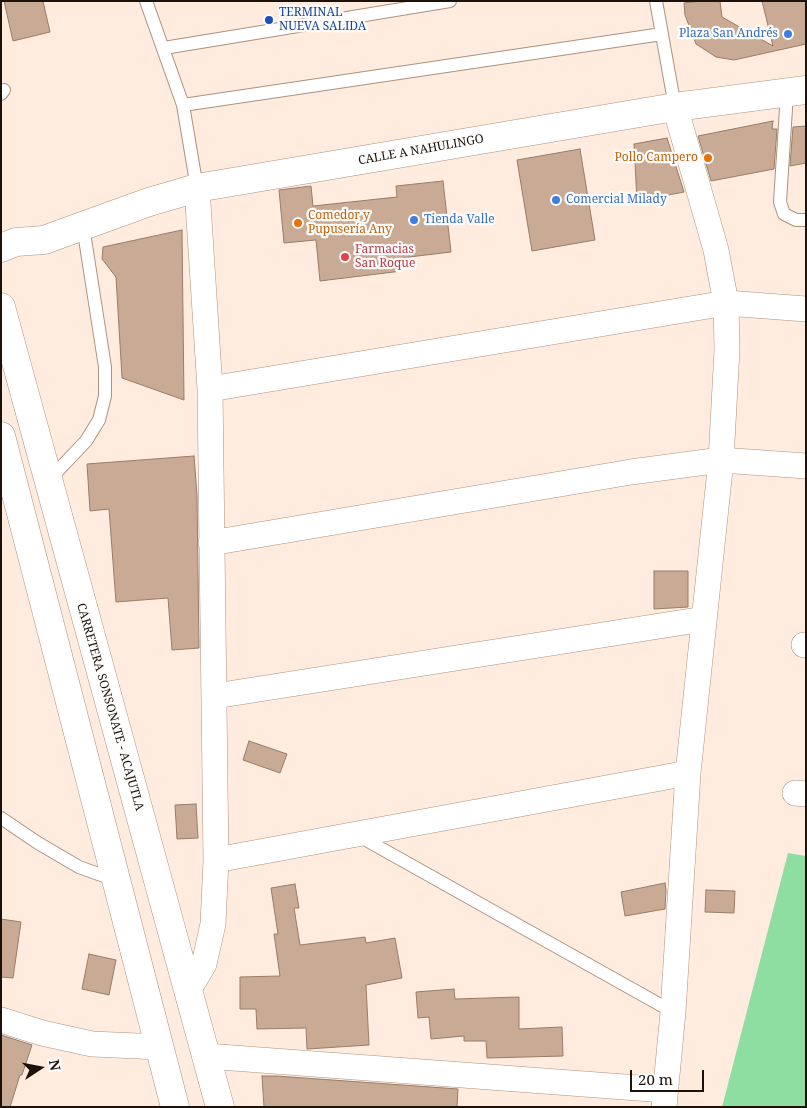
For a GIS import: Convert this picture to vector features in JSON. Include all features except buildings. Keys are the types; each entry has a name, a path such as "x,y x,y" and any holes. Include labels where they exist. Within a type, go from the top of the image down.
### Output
{"main road":[{"name":"CALLE A NAHULINGO","path":"1,248 16,242 44,240 149,202 197,188 675,108 797,91"},
{"name":"CALLE A NAHULINGO","path":"1,267 23,259 44,240"},
{"name":"CARRETERA SONSONATE - ACAJUTLA","path":"1,307 220,1107"},
{"path":"1,436 176,1107"}],"street":[{"path":"206,1056 665,1098 673,1012 688,773 721,460 727,350 726,303 716,250 675,108"},
{"path":"189,989 204,964 213,924 216,860 210,389 197,188"},
{"path":"210,389 726,303 806,309"},
{"path":"211,543 632,472 721,460 806,466"},
{"path":"215,696 704,619"},
{"path":"216,860 688,773"},
{"path":"1,1020 42,1034 92,1044 160,1047"}],"lane":[{"path":"146,1 183,105 197,188"},
{"path":"164,48 450,1"},
{"path":"656,1 675,108"},
{"path":"183,105 662,34"},
{"path":"797,91 780,202 784,214 796,220 806,220"},
{"path":"48,481 86,441 99,420 105,396 105,367 83,226"},
{"path":"1,818 38,843 80,866 117,881"},
{"path":"355,834 673,1012"}],"green space":[{"path":"788,853 806,856 806,1107 722,1107"}],"place":[{"name":"TERMINAL NUEVA SALIDA","path":"269,20"},
{"name":"Plaza San Andrés","path":"788,34"},
{"name":"Pollo Campero","path":"708,158"},
{"name":"Comercial Milady","path":"556,200"},
{"name":"Tienda Valle","path":"414,220"},
{"name":"Comedor y Pupusería Any","path":"298,223"},
{"name":"Farmacias San Roque","path":"345,257"}]}
